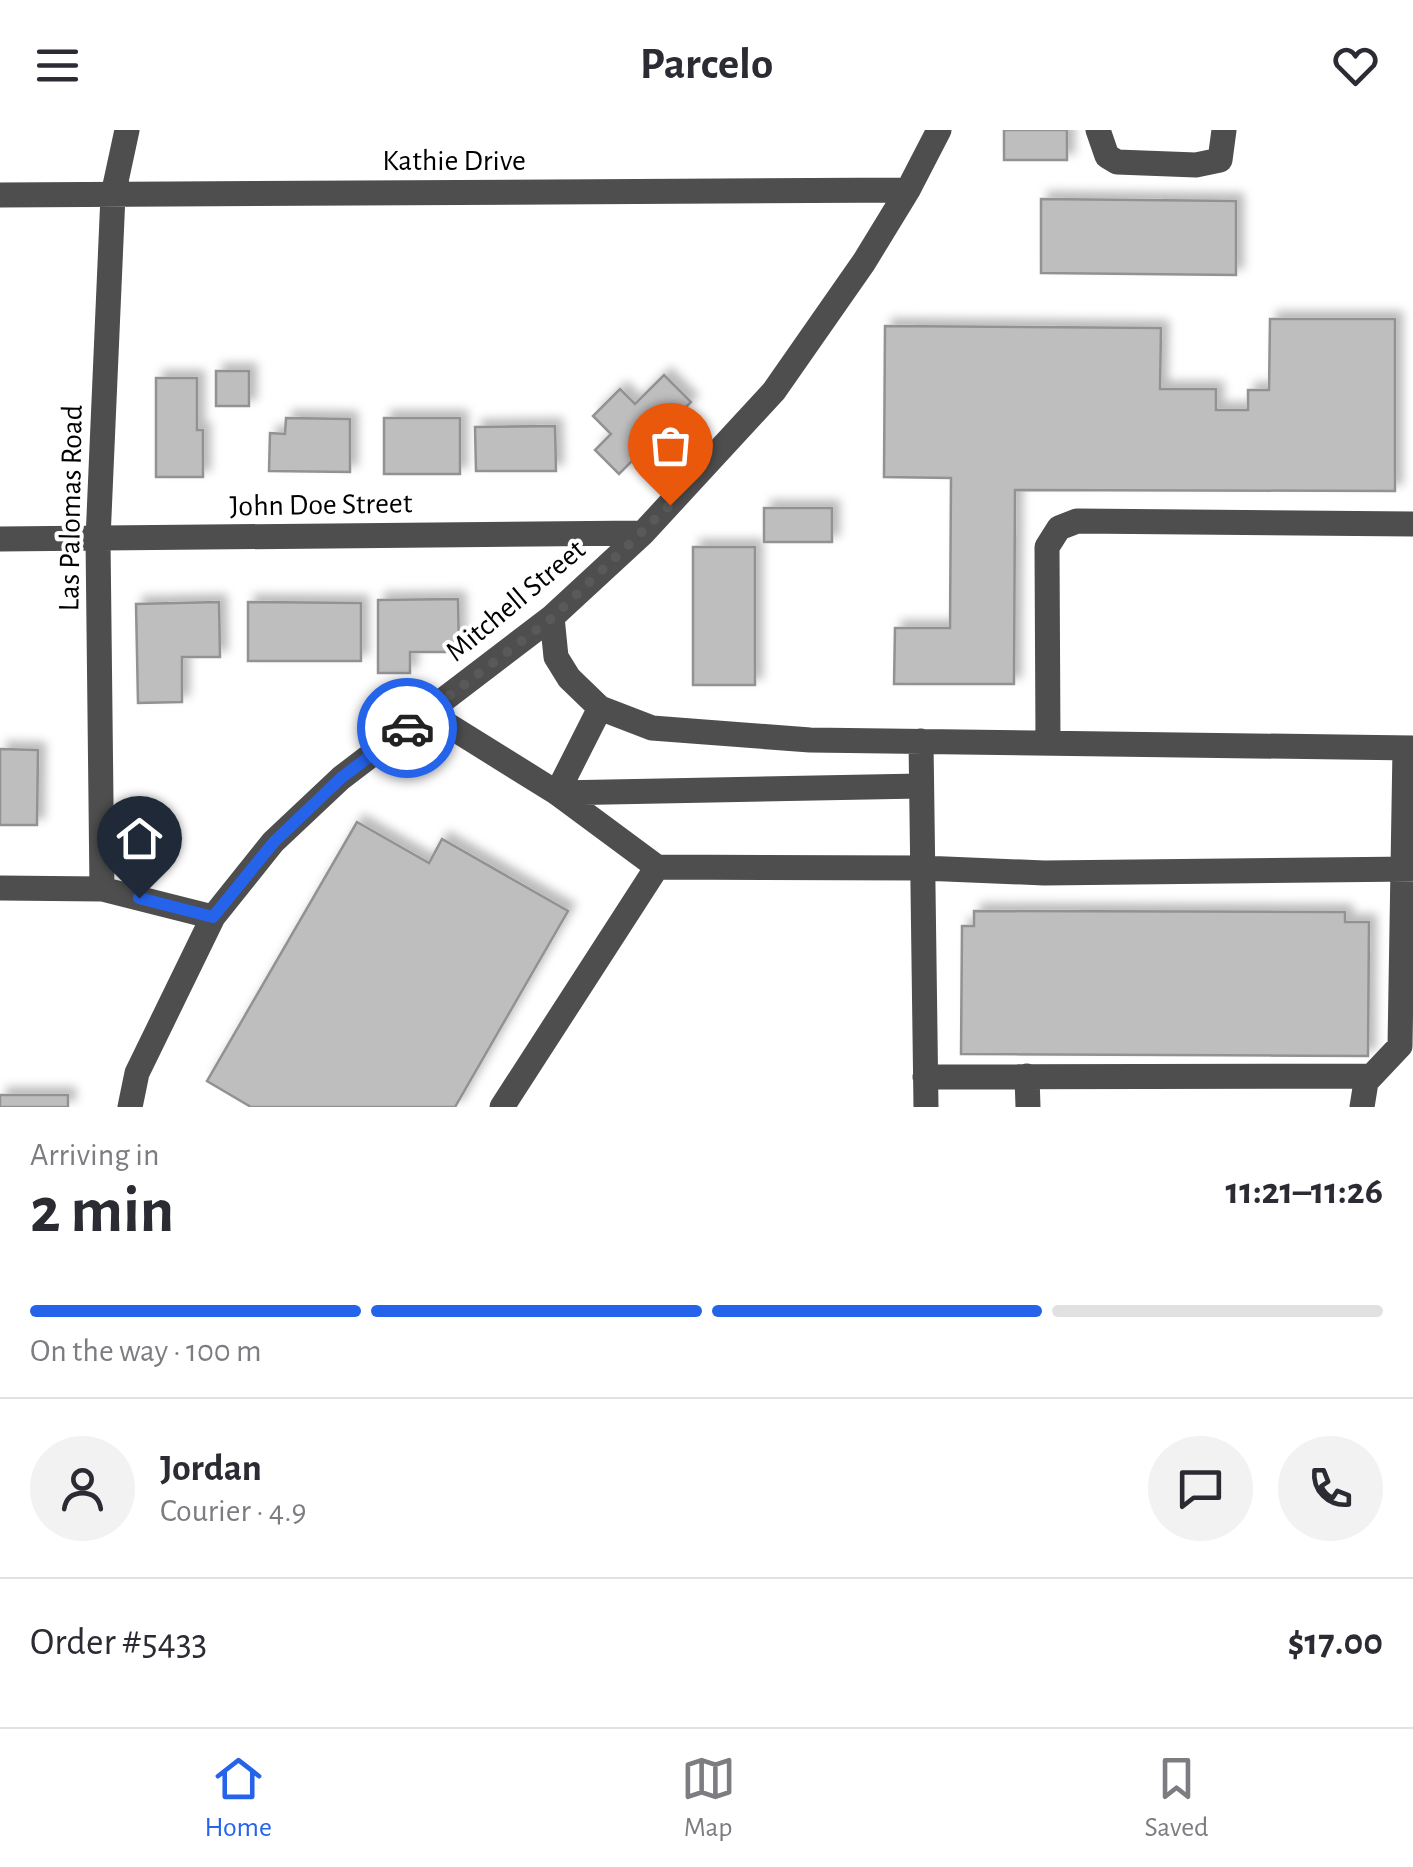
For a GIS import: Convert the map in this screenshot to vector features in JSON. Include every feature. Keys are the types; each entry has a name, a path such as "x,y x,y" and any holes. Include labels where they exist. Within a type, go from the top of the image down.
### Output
{"street":[{"name":"Las Palomas Road","path":"102,889 98,539 114,195 128,130"},
{"name":"Mitchell Street","path":"130,1107 138,1072 213,917 274,842 341,778 552,618 643,533 774,391 864,262 940,130"},
{"path":"1098,130 1107,156 1117,162 1196,165 1220,160 1224,130"},
{"name":"Kathie Drive","path":"0,195 908,190"},
{"path":"1048,743 1047,547 1059,528 1077,521 1413,524"},
{"name":"John Doe Street","path":"0,539 643,533"},
{"path":"552,618 556,658 569,678 600,708 652,728 810,740 1409,748 1406,1036 1396,1054 1366,1082 1362,1107"},
{"path":"557,793 600,708"},
{"path":"428,712 557,793 657,867 1044,872 1408,869"},
{"path":"921,741 926,1107"},
{"path":"557,793 921,786"},
{"path":"502,1107 657,867"},
{"path":"0,888 102,889 213,917"},
{"path":"925,1076 1371,1076"},
{"path":"1027,1076 1028,1107"}],"building":[{"path":"1004,130 1067,130 1067,160 1004,160"},
{"path":"1041,199 1236,201 1236,275 1041,273"},
{"path":"1270,319 1395,319 1395,491 1015,490 1014,684 894,684 895,628 950,628 951,478 884,477 885,326 1161,328 1160,389 1216,389 1216,410 1248,410 1248,390 1269,390"},
{"path":"216,371 249,371 249,406 216,406"},
{"path":"664,375 691,402 619,474 595,450 611,434 593,416 620,389 635,404"},
{"path":"156,378 197,378 197,430 203,430 203,477 156,477"},
{"path":"286,418 350,419 350,472 269,471 270,433 285,434"},
{"path":"384,418 460,418 460,474 384,474"},
{"path":"555,426 556,471 476,471 475,427"},
{"path":"764,508 832,508 832,542 764,542"},
{"path":"693,547 755,547 755,685 693,685"},
{"path":"458,599 459,652 410,652 410,673 378,673 378,600"},
{"path":"219,602 220,657 182,657 182,702 138,703 136,604"},
{"path":"248,602 361,603 361,661 248,661"},
{"path":"0,749 38,750 37,825 0,825"},
{"path":"357,822 429,863 442,839 568,911 455,1107 251,1107 207,1081"},
{"path":"974,911 1345,912 1345,922 1369,922 1368,1056 961,1054 962,926 974,926"},
{"path":"0,1095 68,1095 68,1107 0,1107"}],"way so far":[{"path":"407,728 552,618 670,505"}],"route":[{"path":"139,898 213,917 274,842 341,778 407,728"}]}
